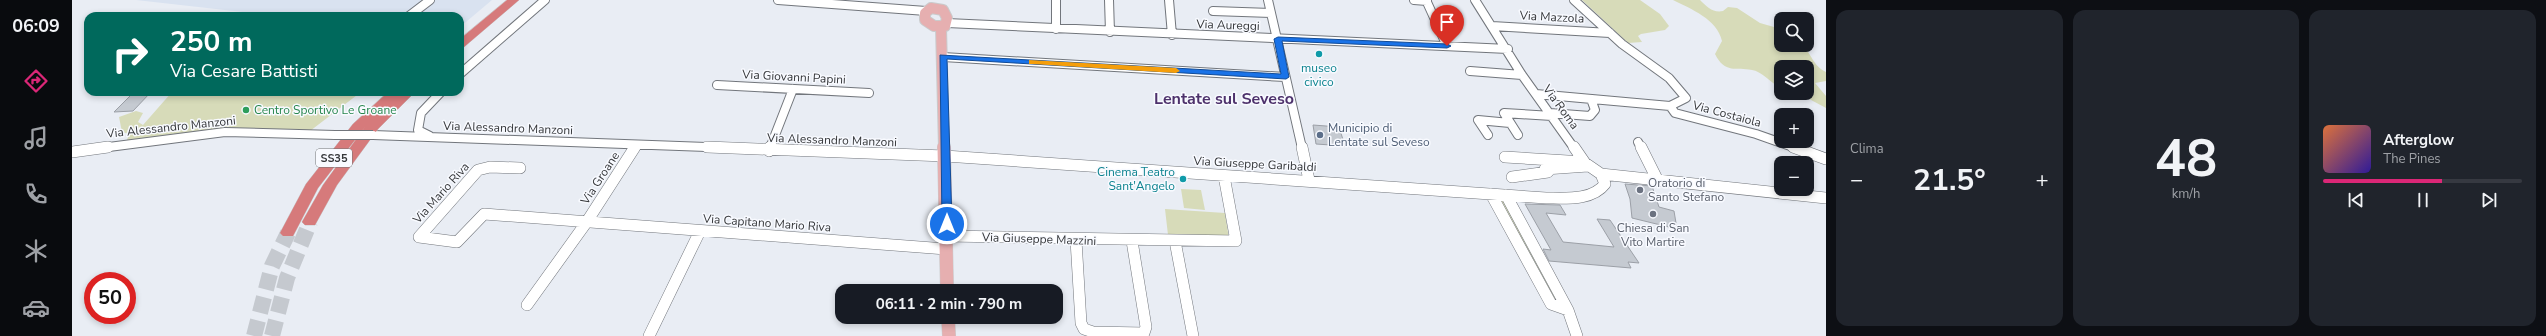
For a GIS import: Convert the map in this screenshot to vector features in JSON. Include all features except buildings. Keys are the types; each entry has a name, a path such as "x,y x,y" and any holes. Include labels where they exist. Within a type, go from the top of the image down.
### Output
{"highway":[{"path":"464,31 503,0"},
{"path":"464,42 514,0"},
{"name":"SS35","path":"288,233 311,187 358,127 391,96"},
{"name":"SS35","path":"310,222 330,185 373,126 405,96"}],"main road":[{"path":"944,25 934,26 925,20 926,11 940,4 945,13 943,57 947,284"},
{"path":"948,324 949,336"}],"street":[{"path":"414,12 430,0"},
{"path":"464,71 545,0"},
{"path":"778,0 926,11"},
{"path":"1056,0 1056,30"},
{"path":"1109,0 1110,32"},
{"path":"1170,0 1172,35"},
{"path":"1268,0 1309,180"},
{"path":"1414,0 1426,1 1447,46"},
{"name":"Via Roma","path":"1475,0 1508,48 1522,75 1549,113 1586,164 1601,174"},
{"path":"1536,94 1670,106 1686,98 1684,93 1610,33 1574,0"},
{"path":"1213,11 1271,13"},
{"name":"Via Aureggi","path":"944,25 1508,48"},
{"name":"Via Mazzola","path":"1492,26 1610,33"},
{"path":"943,57 1286,77"},
{"path":"1470,71 1522,75"},
{"name":"Via Giovanni Papini","path":"717,85 869,93"},
{"path":"769,151 793,89"},
{"path":"437,96 421,113 418,130 426,136 438,138"},
{"path":"1518,135 1504,113 1549,113 1590,116 1595,110 1591,99"},
{"name":"Via Costaiola","path":"1670,106 1675,113 1756,134 1826,159"},
{"path":"1488,135 1478,120 1510,123"},
{"name":"Via Alessandro Manzoni","path":"72,152 225,132 372,135 769,151 945,156"},
{"path":"1638,142 1658,181"},
{"name":"Via Groane","path":"528,305 586,223 636,146"},
{"name":"Via Giuseppe Garibaldi","path":"945,156 1224,176 1309,180 1506,195 1563,197 1597,192 1605,184 1601,174"},
{"path":"1505,158 1586,164"},
{"path":"1512,177 1548,172 1545,169 1586,164"},
{"name":"Via Mario Riva","path":"520,168 478,170 419,237 457,242 484,214 586,223"},
{"path":"1601,174 1826,198"},
{"name":"Via Giuseppe Mazzini","path":"946,243 1076,240 1236,241 1224,176"},
{"path":"1491,194 1551,304 1568,310"},
{"path":"1506,195 1568,310 1577,336"},
{"name":"Via Capitano Mario Riva","path":"586,223 700,231 946,243"},
{"path":"649,336 700,231"},
{"path":"1076,240 1081,323 1084,329 1092,332 1146,335 1132,241"},
{"path":"1175,241 1193,336"}],"shaded area":[{"path":"136,0 492,0 464,24 464,12 242,12"}],"green space":[{"path":"1582,0 1640,0 1660,14 1669,26 1665,30 1641,34 1638,36 1642,42 1628,43"},
{"path":"1673,0 1700,0 1708,7 1716,11 1723,11 1728,7 1737,8 1760,23 1774,27 1774,52 1808,52 1813,60 1774,60 1774,84 1756,71 1727,67 1723,65 1715,54 1722,41 1719,33 1709,21 1688,7"},
{"path":"1814,61 1818,67 1826,72 1826,81 1815,83 1826,96 1826,108 1811,100 1814,100"},
{"name":"Centro Sportivo Le Groane","path":"168,96 356,96 310,131 127,140 129,134 122,132 119,117 136,111 143,113 138,122 143,125"},
{"path":"1181,189 1201,190 1205,210 1184,208"},
{"path":"1497,196 1502,197 1560,304 1555,304"},
{"path":"1165,209 1225,213 1229,239 1168,235"}],"tunnel":[{"path":"272,336 287,278 310,222"},
{"path":"254,336 272,266 288,233"}],"slow traffic":[{"path":"1032,62 1176,71"}],"place":[{"name":"museo civico","path":"1319,54"},
{"name":"Centro Sportivo Le Groane","path":"246,110"},
{"name":"Municipio di Lentate sul Seveso","path":"1320,135"},
{"name":"Cinema Teatro Sant'Angelo","path":"1183,179"},
{"name":"Oratorio di Santo Stefano","path":"1640,190"},
{"name":"Chiesa di San Vito Martire","path":"1653,214"}],"district":[{"name":"Lentate sul Seveso","path":"1224,99"}],"route":[{"path":"947,224 943,57 1286,77 1278,39 1447,46"}]}
